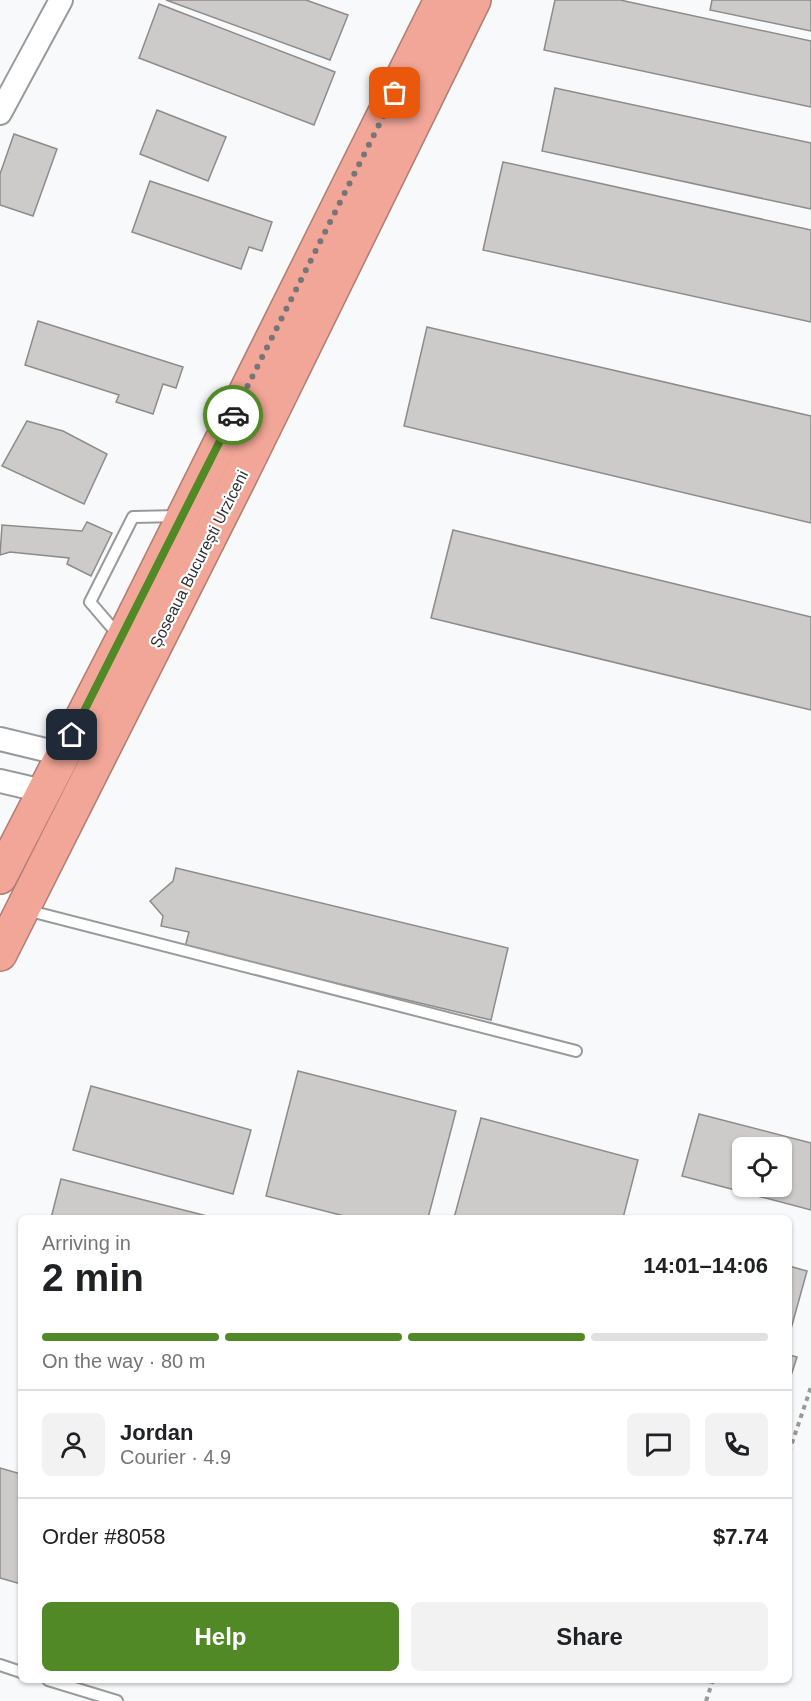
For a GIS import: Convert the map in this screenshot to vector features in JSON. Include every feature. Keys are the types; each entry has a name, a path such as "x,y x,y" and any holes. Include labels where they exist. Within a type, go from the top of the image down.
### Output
{"highway":[{"name":"Șoseaua București Urziceni","path":"0,877 122,640 441,0"},
{"name":"Șoseaua București Urziceni","path":"0,954 240,477 474,0"}],"street":[{"path":"0,113 61,0"},
{"path":"0,739 62,754"},
{"path":"0,781 43,791"}],"lane":[{"path":"122,640 90,602 133,517 183,516"},
{"path":"23,909 576,1051"},
{"path":"0,1665 18,1671"},
{"path":"58,1683 117,1701"}],"path":[{"path":"792,1443 811,1387"},
{"path":"706,1701 712,1683"}],"building":[{"path":"166,0 306,0 348,15 330,60"},
{"path":"555,0 620,0 811,41 811,107 544,50"},
{"path":"712,0 811,0 811,31 710,10"},
{"path":"159,4 335,72 314,125 139,58"},
{"path":"555,88 811,143 811,209 542,151"},
{"path":"157,110 226,137 208,181 140,154"},
{"path":"14,134 57,149 33,216 0,205 0,174"},
{"path":"503,162 811,230 811,322 483,250"},
{"path":"150,181 272,222 262,251 249,247 241,269 132,232"},
{"path":"38,321 183,367 176,388 163,384 153,414 116,402 119,395 25,365"},
{"path":"427,327 811,416 811,523 404,426"},
{"path":"27,421 63,431 107,454 84,504 2,466"},
{"path":"87,522 112,533 91,576 67,564 69,558 10,552 0,555 2,525 82,531"},
{"path":"453,530 811,617 811,710 431,618"},
{"path":"176,868 508,948 491,1020 185,947 189,932 161,926 163,916 150,901 173,881"},
{"path":"298,1071 456,1111 429,1215 340,1215 266,1196"},
{"path":"91,1086 251,1130 233,1194 73,1150"},
{"path":"699,1114 788,1137 732,1137 732,1189 682,1176"},
{"path":"481,1118 638,1160 624,1215 455,1215"},
{"path":"792,1138 811,1143 811,1210 762,1197 792,1197"},
{"path":"61,1179 203,1215 52,1215"},
{"path":"792,1267 807,1271 792,1325"},
{"path":"792,1356 797,1357 792,1373"},
{"path":"0,1468 18,1473 18,1583 0,1578"}],"way so far":[{"path":"233,415 395,93"}],"route":[{"path":"72,735 122,640 233,415"}]}
